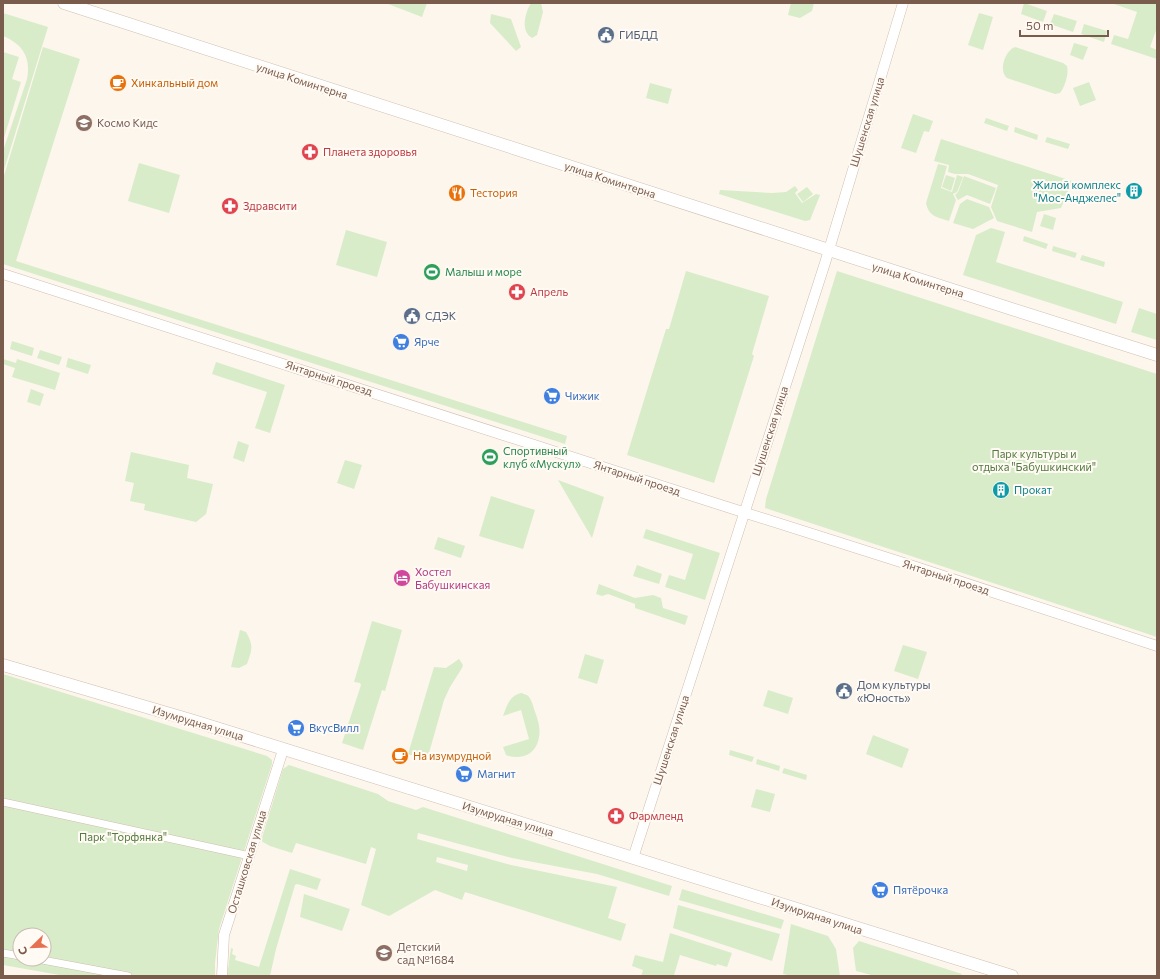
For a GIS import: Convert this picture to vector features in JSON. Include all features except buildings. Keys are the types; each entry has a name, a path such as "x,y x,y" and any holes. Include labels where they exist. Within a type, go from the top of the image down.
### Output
{"street":[{"name":"улица Коминтерна","path":"64,3 828,251 1157,355"},
{"name":"Шушенская улица","path":"633,858 828,251 903,3"},
{"name":"Янтарный проезд","path":"3,274 907,564 1157,646"},
{"name":"Изумрудная улица","path":"3,665 194,721 1012,976"},
{"name":"Осташковская улица","path":"222,976 224,935 284,750"},
{"path":"3,802 250,856"},
{"path":"52,962 128,976"}],"green space":[{"path":"388,3 427,3 422,17"},
{"path":"531,3 541,3 543,12 537,35 532,38 528,35 525,26 527,12"},
{"path":"791,3 814,3 812,11 800,18 788,15"},
{"path":"1024,3 1047,11 1043,22 1021,14"},
{"path":"1111,3 1157,3 1157,28 1150,47 1157,50 1157,59 1111,44 1114,35 1128,39 1137,12"},
{"path":"3,13 48,27 3,173 3,151 27,79 28,65 24,53 16,43 3,36"},
{"path":"979,13 993,17 983,50 968,45"},
{"path":"491,14 511,19 521,47 516,51 490,23"},
{"path":"1054,14 1077,21 1073,32 1050,24"},
{"path":"1084,24 1107,31 1104,42 1081,34"},
{"path":"1074,43 1088,47 1083,60 1070,55"},
{"path":"43,47 80,59 16,261 567,436 565,444 3,264 3,179"},
{"path":"1015,47 1063,63 1067,66 1066,80 1060,93 1055,94 1007,78 1004,75 1004,61 1008,52"},
{"path":"3,52 19,57 12,79 21,82 3,141"},
{"path":"1089,82 1096,100 1080,106 1073,88"},
{"path":"650,83 672,89 668,104 646,98"},
{"path":"913,114 933,121 929,132 924,131 916,153 901,148"},
{"path":"986,118 1009,126 1007,131 984,123"},
{"path":"1015,127 1038,135 1037,140 1014,132"},
{"path":"1047,137 1070,144 1068,149 1045,142"},
{"path":"941,139 1072,181 1061,208 1037,212 1032,232 997,221 991,207 998,185 968,174 955,174 948,172 949,165 934,161"},
{"path":"139,163 180,175 169,213 128,201"},
{"path":"938,164 947,166 941,188 952,192 957,175 963,177 957,192 953,194 956,200 949,221 931,214 926,203"},
{"path":"946,175 955,178 951,191 942,187"},
{"path":"964,176 996,188 990,204 967,195 958,200 955,195 958,192"},
{"path":"795,186 798,190 795,193 802,203 816,194 820,195 810,220 805,221 719,194 720,190 772,193 786,192"},
{"path":"807,187 813,194 803,202 797,194"},
{"path":"967,199 989,207 994,218 973,229 953,223 960,204"},
{"path":"1044,214 1056,218 1053,230 1040,226"},
{"path":"991,228 1005,232 996,262 1123,302 1116,324 963,275 976,235"},
{"path":"346,230 387,242 377,277 336,265"},
{"path":"1024,236 1048,244 1046,249 1023,241"},
{"path":"1053,246 1077,253 1075,258 1052,251"},
{"path":"1082,255 1105,262 1104,267 1080,260"},
{"path":"686,271 769,296 752,354 754,356 714,483 627,455 666,329 669,329"},
{"name":"Парк культуры и отдыха \"Бабушкинский\"","path":"837,271 1157,374 1157,637 765,508 766,499"},
{"path":"1139,308 1157,314 1157,340 1131,332"},
{"path":"12,341 34,348 32,356 10,349"},
{"path":"40,350 62,357 59,365 37,358"},
{"path":"68,358 91,365 88,374 66,367"},
{"path":"3,359 16,363 17,359 60,373 55,390 12,377 15,368 3,364"},
{"path":"216,362 285,385 270,433 255,428 267,392 212,374"},
{"path":"31,389 44,394 40,406 27,402"},
{"path":"238,441 249,445 244,462 233,458"},
{"path":"131,452 189,465 187,478 213,484 206,514 196,522 144,510 145,504 130,501 134,483 125,481"},
{"path":"345,460 362,465 354,489 337,483"},
{"path":"558,480 604,497 592,538"},
{"path":"491,496 535,510 523,549 479,536"},
{"path":"646,529 720,553 705,600 665,587 669,575 685,580 693,554 643,538"},
{"path":"438,537 465,546 461,558 434,549"},
{"path":"637,565 662,574 659,584 633,576"},
{"path":"599,584 635,598 653,595 661,598 663,608 688,616 685,625 635,608 635,604 608,594 602,596 596,594"},
{"path":"372,621 402,630 385,691 382,690 363,750 342,743 361,685 360,683 354,682"},
{"path":"240,630 246,632 249,637 251,651 247,664 239,668 231,667"},
{"path":"903,645 927,652 918,679 894,671"},
{"path":"585,654 604,660 597,684 578,678"},
{"path":"459,659 463,665 444,700 427,760 408,754 434,667 446,668"},
{"name":"Парк \"Торфянка\"","path":"3,674 267,756 272,760 219,929 215,976 65,976 14,967 52,967 52,927 12,927 12,967 3,965"},
{"path":"768,690 793,698 788,714 763,706"},
{"path":"521,693 527,695 532,702 538,723 539,737 538,743 532,752 523,756 512,757 506,755 503,747 529,739 521,710 503,716 511,699 517,694"},
{"path":"873,735 909,749 902,768 866,754"},
{"path":"730,750 754,757 752,762 729,755"},
{"path":"757,759 780,766 779,771 756,764"},
{"path":"289,765 378,794 388,801 416,810 423,807 672,886 669,896 597,874 512,858 418,833 417,839 511,865 617,887 608,918 626,924 621,941 465,892 462,900 435,890 389,916 361,905 376,849 371,847 366,864 296,843 292,853 270,846 261,841 283,769","holes":["437,857 468,865 467,871 436,862"]},
{"path":"784,768 807,775 806,780 782,773"},
{"path":"756,789 775,794 770,812 751,807"},
{"path":"290,869 321,879 317,890 297,884 295,885 276,949 270,976 227,976 231,948 233,949 232,954 236,956 235,960 259,967"},
{"path":"682,889 784,920 781,929 679,900"},
{"path":"304,894 350,909 342,931 300,917"},
{"path":"678,905 780,934 772,961 673,928"},
{"path":"791,924 828,936 836,949 840,976 792,976 783,974"},
{"path":"670,933 732,953 727,967 717,964 716,966 680,955 674,975 676,976 641,976 643,970 632,966 635,955 663,962"},
{"path":"859,941 962,974 961,976 875,976 856,971 853,948"}],"place":[{"name":"ГИБДД","path":"606,35"},
{"name":"Хинкальный дом","path":"118,83"},
{"name":"Космо Кидс","path":"84,123"},
{"name":"Планета здоровья","path":"310,152"},
{"name":"Жилой комплекс \"Мос-Анджелес\"","path":"1134,191"},
{"name":"Тестория","path":"457,193"},
{"name":"Здравсити","path":"230,206"},
{"name":"Малыш и море","path":"432,272"},
{"name":"Апрель","path":"517,292"},
{"name":"СДЭК","path":"412,316"},
{"name":"Ярче","path":"401,342"},
{"name":"Чижик","path":"552,396"},
{"name":"Спортивный клуб «Мускул»","path":"490,457"},
{"name":"Прокат","path":"1001,490"},
{"name":"Хостел Бабушкинская","path":"402,578"},
{"name":"Дом культуры «Юность»","path":"844,691"},
{"name":"ВкусВилл","path":"296,728"},
{"name":"На изумрудной","path":"400,756"},
{"name":"Магнит","path":"464,774"},
{"name":"Фармленд","path":"616,816"},
{"name":"Пятёрочка","path":"880,890"},
{"name":"Детский сад №1684","path":"384,953"}]}
